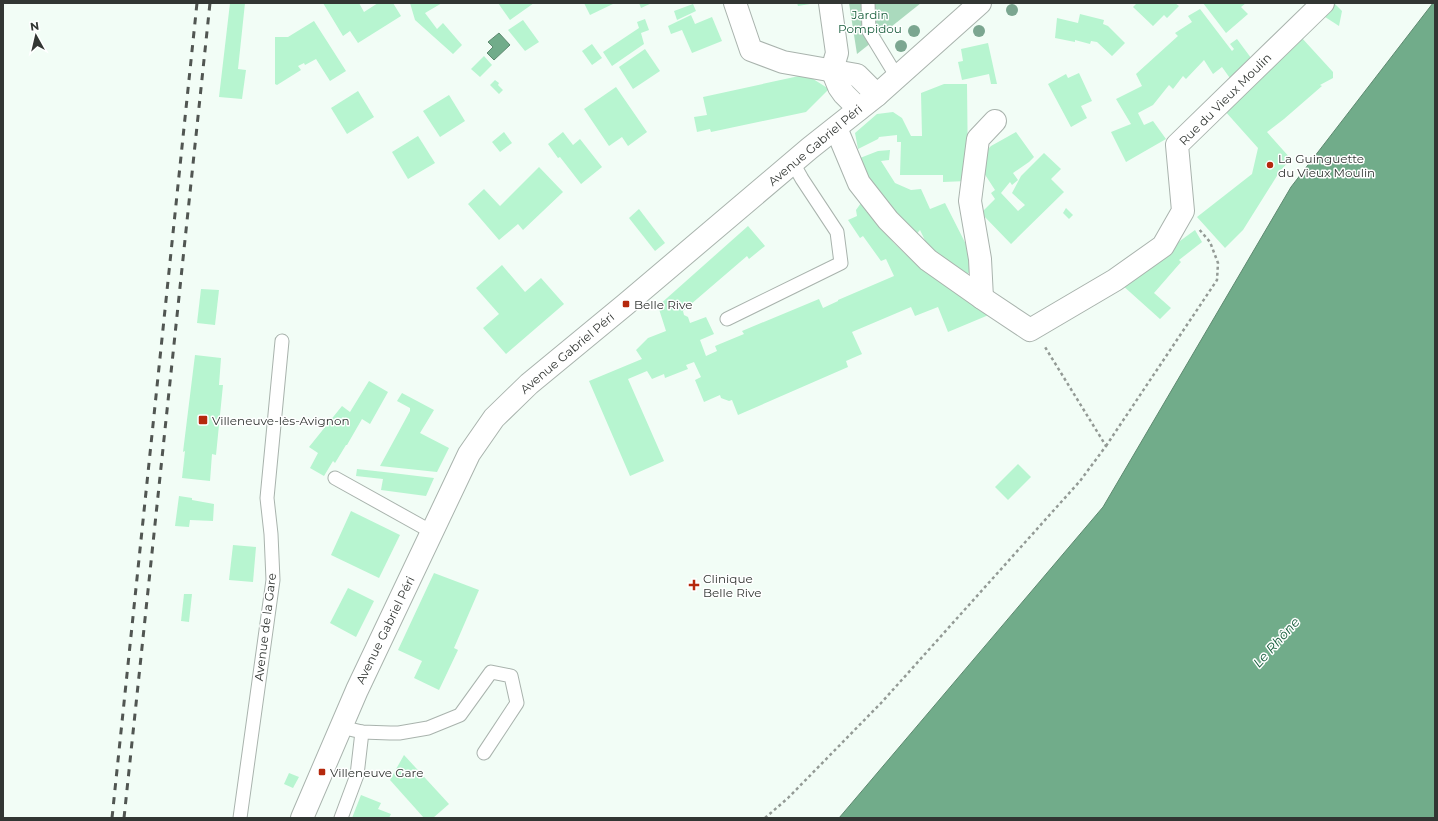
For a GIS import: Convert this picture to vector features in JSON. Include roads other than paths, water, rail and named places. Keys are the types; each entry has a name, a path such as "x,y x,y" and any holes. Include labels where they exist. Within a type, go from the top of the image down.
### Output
{"street":[{"path":"735,3 751,50 783,62 857,75 877,95"},
{"path":"830,3 837,53 832,70 839,87 844,94 859,108"},
{"name":"Avenue Gabriel Péri","path":"302,818 340,727 469,454 494,418 529,384 626,304 793,162 877,95 980,3"},
{"name":"Rue du Vieux Moulin","path":"982,298 1030,330 1115,280 1163,246 1184,211 1177,145 1323,3"},
{"path":"982,298 980,259 970,201 978,139 995,121"},
{"path":"836,128 859,183 888,220 928,260 982,298"}],"lane":[{"path":"868,3 870,31 897,77"},
{"path":"727,319 841,263 838,232 802,179 793,162"},
{"name":"Avenue de la Gare","path":"240,818 272,580 271,534 267,498 282,341"},
{"path":"335,478 432,532"},
{"path":"340,727 362,732 399,733 428,728 460,715 491,672 511,676 517,703 484,753"},
{"path":"341,818 357,775 362,732"}],"water":[{"name":"Le Rhône","path":"1433,3 1435,3 1435,818 839,818 1103,507 1291,187"},
{"path":"499,33 510,45 494,60 487,53 493,47 488,42"}],"railway":[{"path":"112,818 197,3"},
{"path":"124,818 210,3"}],"place":[{"name":"La Guinguette du Vieux Moulin","path":"1270,165"},
{"name":"Belle Rive","path":"626,304"},
{"name":"Villeneuve-lès-Avignon","path":"203,420"},
{"name":"Clinique Belle Rive","path":"694,585"},
{"name":"Villeneuve Gare","path":"322,772"}],"park label":[{"name":"Jardin Pompidou","path":"870,21"}]}
